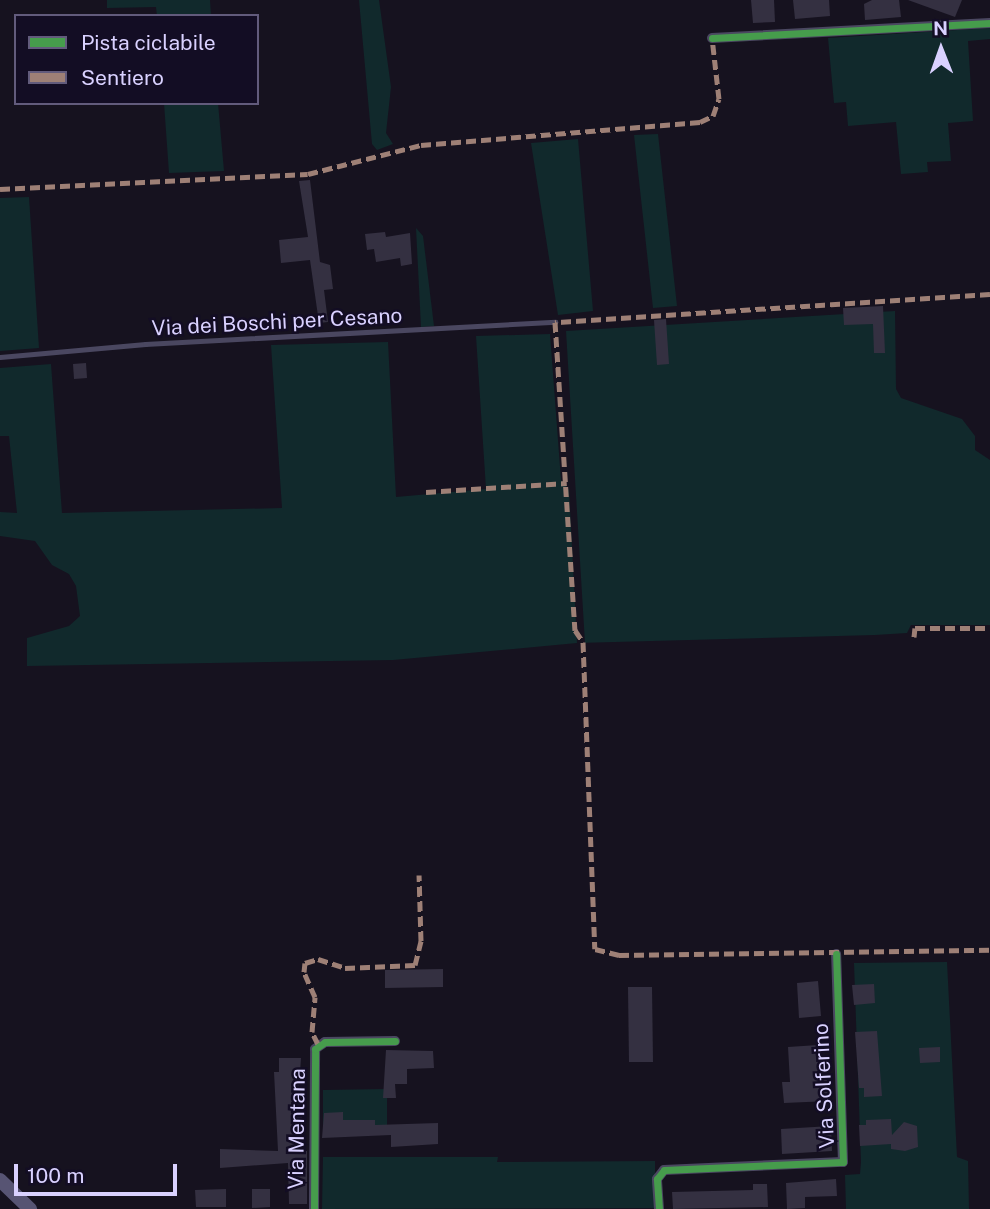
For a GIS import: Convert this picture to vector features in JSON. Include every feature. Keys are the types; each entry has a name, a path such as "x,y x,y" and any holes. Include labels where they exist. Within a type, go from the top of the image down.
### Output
{"street":[{"path":"712,38 990,23"},
{"name":"Via Solferino","path":"659,1209 657,1179 664,1170 843,1162 836,954"},
{"name":"Via Mentana","path":"314,1209 315,1049 325,1042 395,1041"},
{"path":"0,1180 30,1209"}],"lane":[{"name":"Via dei Boschi per Cesano","path":"0,357 145,344 555,322"}],"green space":[{"path":"107,0 210,0 211,14 157,14 156,7 107,8"},
{"path":"359,0 379,0 391,87 386,133 393,144 377,150 372,144"},
{"path":"990,28 990,39 968,41 973,121 948,123 951,161 927,162 928,172 901,174 896,122 848,126 846,102 834,103 828,38"},
{"path":"164,105 218,105 224,171 169,173"},
{"path":"658,134 677,306 653,308 634,135"},
{"path":"578,139 593,311 558,315 531,143"},
{"path":"29,197 39,348 0,351 0,198"},
{"path":"416,228 423,236 434,326 421,327"},
{"path":"895,311 896,389 901,398 962,419 975,436 975,450 990,460 990,625 911,625 907,633 875,635 585,643 566,331"},
{"path":"550,334 561,480 569,490 577,643 393,660 27,666 27,638 69,626 80,616 76,586 69,574 52,565 35,541 0,536 0,512 17,513 9,436 0,436 0,368 51,364 62,513 282,508 271,345 388,342 396,497 486,489 476,336"},
{"path":"947,962 957,1157 968,1161 969,1209 846,1209 845,1175 860,1174 861,1162 854,963"},
{"path":"387,1089 387,1127 323,1127 323,1090"},
{"path":"323,1157 498,1157 497,1162 655,1161 655,1208 322,1209"}],"building":[{"path":"751,0 774,0 775,22 753,23"},
{"path":"793,0 829,0 830,16 795,19"},
{"path":"872,0 899,0 901,17 865,20 864,4"},
{"path":"908,0 962,0 955,17"},
{"path":"310,180 320,262 330,265 333,289 324,290 328,322 319,323 310,260 281,263 279,240 308,237 299,181"},
{"path":"385,232 386,237 410,233 412,264 401,266 400,258 376,262 374,249 367,250 365,234"},
{"path":"883,306 885,353 874,353 873,324 844,325 843,308"},
{"path":"666,319 669,364 657,365 654,320"},
{"path":"86,363 87,378 74,379 73,364"},
{"path":"443,969 443,987 385,988 385,970"},
{"path":"818,981 821,1016 799,1018 797,983"},
{"path":"874,984 875,1003 854,1005 852,985"},
{"path":"628,987 652,987 653,1062 629,1062"},
{"path":"877,1031 882,1096 864,1097 864,1088 859,1088 855,1032"},
{"path":"818,1045 820,1080 828,1079 829,1101 784,1103 782,1082 790,1082 788,1047"},
{"path":"940,1047 940,1062 920,1063 919,1048"},
{"path":"386,1050 433,1051 434,1068 407,1069 407,1084 395,1084 396,1098 383,1098"},
{"path":"279,1058 301,1058 298,1102 302,1102 302,1151 307,1151 307,1204 289,1204 288,1163 220,1168 220,1149 278,1151 274,1072 279,1072"},
{"path":"343,1112 343,1120 375,1120 375,1125 438,1123 438,1144 391,1147 391,1135 322,1138 324,1113"},
{"path":"891,1119 892,1135 904,1122 917,1126 918,1147 905,1151 891,1149 891,1144 860,1146 859,1125 866,1125 866,1120"},
{"path":"831,1126 832,1151 782,1154 781,1129"},
{"path":"836,1179 837,1196 805,1197 805,1208 787,1209 786,1183"},
{"path":"753,1184 767,1184 768,1207 673,1209 672,1192 753,1190"},
{"path":"226,1189 226,1207 196,1207 195,1190"},
{"path":"252,1189 270,1189 270,1207 252,1208"}],"marked path":[{"path":"0,189 308,174 421,145 700,122 713,116 719,99 712,38"},
{"path":"990,294 555,322 575,630 583,642 595,949 619,955 990,950"},
{"path":"426,492 567,483"},
{"path":"914,637 915,628 990,628"},
{"path":"318,1044 312,1032 315,997 304,972 305,963 318,959 345,968 415,965 421,941 419,875"}],"cycle path":[{"path":"712,38 990,23"},
{"path":"659,1209 657,1179 664,1170 843,1162 836,954"},
{"path":"314,1209 315,1049 325,1042 395,1041"}]}
